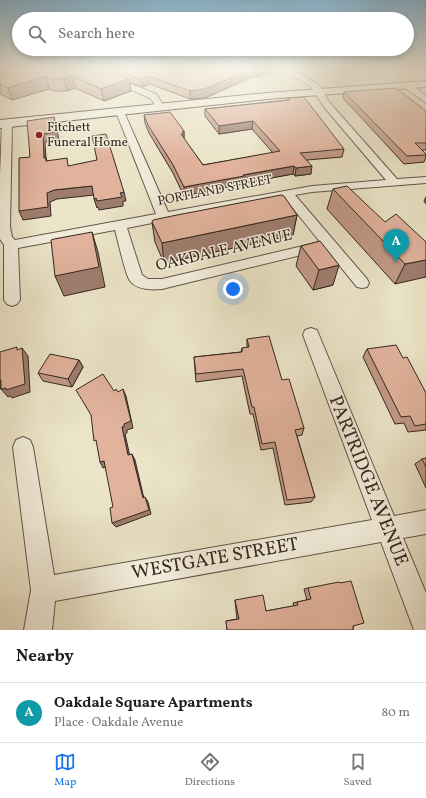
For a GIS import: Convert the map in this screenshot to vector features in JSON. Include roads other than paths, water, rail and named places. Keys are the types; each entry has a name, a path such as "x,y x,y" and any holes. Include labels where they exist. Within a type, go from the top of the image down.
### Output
{"main road":[{"path":"3,123 239,99"}],"street":[{"path":"155,99 158,103 157,108"},
{"path":"323,99 394,183"},
{"path":"120,112 163,216"},
{"path":"3,123 4,228 6,238 11,244 12,300"},
{"name":"PORTLAND STREET","path":"11,244 20,244 312,189 426,180"},
{"name":"OAKDALE AVENUE","path":"287,193 362,283"},
{"name":"OAKDALE AVENUE","path":"120,225 136,278 141,282 150,285 162,284 329,244"},
{"name":"PARTRIDGE AVENUE","path":"311,335 426,626"},
{"path":"22,447 44,590 38,630"},
{"name":"WESTGATE STREET","path":"44,590 426,522"}],"place":[{"name":"Fitchett Funeral Home","path":"39,135"},
{"name":"Oakdale Square Apartments","path":"396,262"}]}
